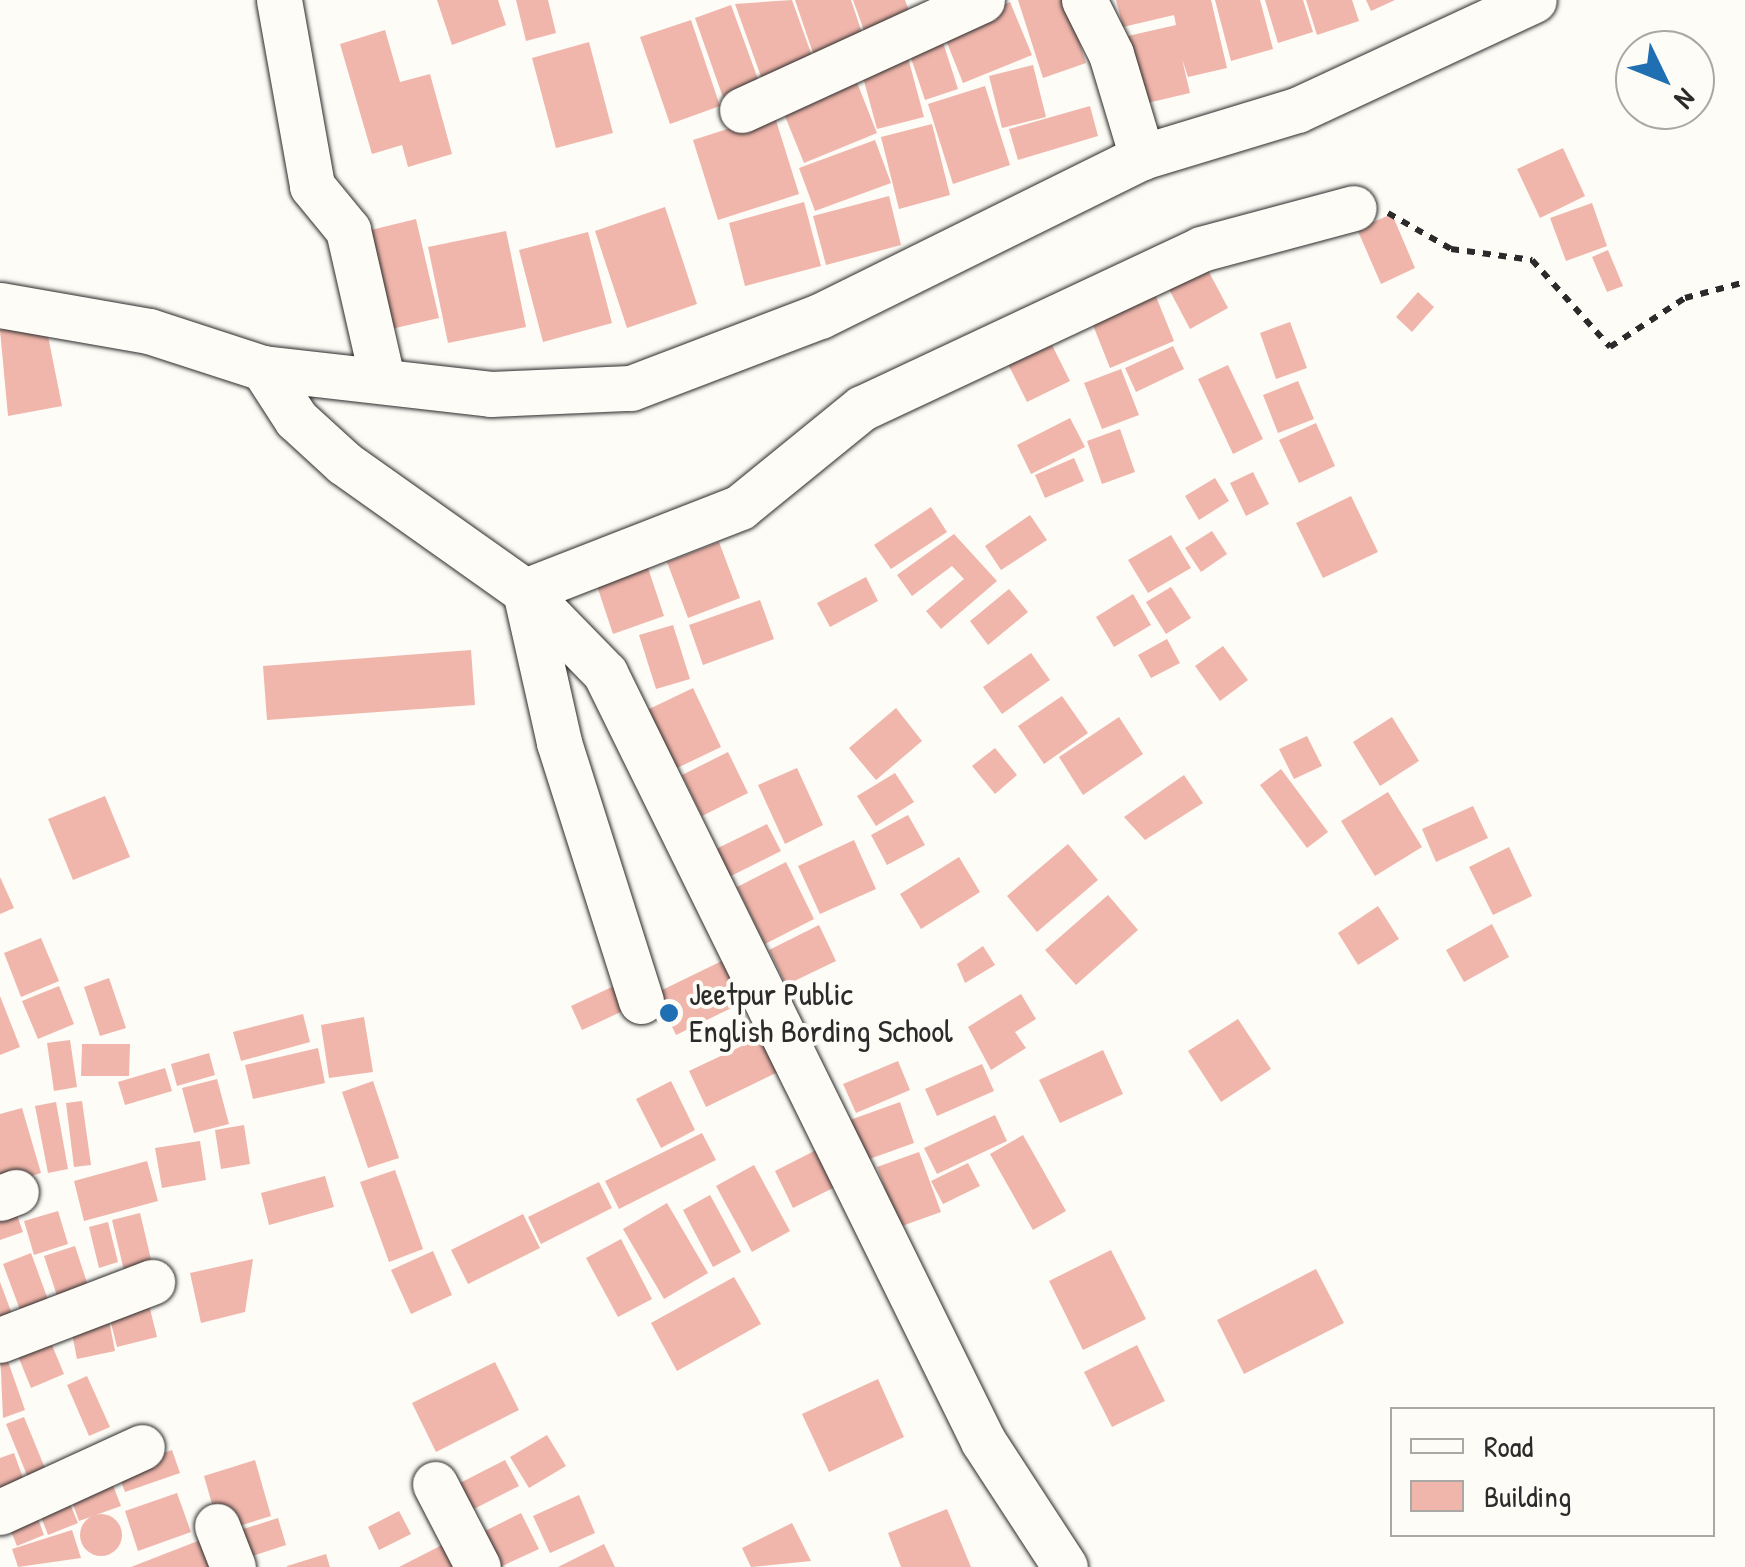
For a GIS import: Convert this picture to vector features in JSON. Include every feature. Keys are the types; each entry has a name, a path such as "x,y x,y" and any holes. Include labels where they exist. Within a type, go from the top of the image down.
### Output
{"street":[{"path":"279,0 312,186 348,230 381,374"},
{"path":"742,110 982,0"},
{"path":"1084,0 1112,54 1142,157"},
{"path":"0,305 149,330 263,368 381,374 490,394 631,388 820,316 1142,157 1298,110 1534,0"},
{"path":"525,591 740,507 862,408 1201,249 1354,208"},
{"path":"263,368 296,419 344,462 525,591 604,672 983,1441 1065,1567"},
{"path":"525,591 559,742 622,917 641,1001"},
{"path":"0,1340 152,1282"},
{"path":"0,1512 142,1447"},
{"path":"435,1484 478,1567"}],"path":[{"path":"1354,208 1379,207 1452,249 1532,260 1610,347 1685,298 1745,282"}],"building":[{"path":"437,0 498,0 506,25 452,45"},
{"path":"516,0 548,0 556,33 526,41"},
{"path":"792,0 816,67 764,85 735,4"},
{"path":"795,0 851,0 865,42 815,59"},
{"path":"853,0 905,0 913,22 867,39"},
{"path":"1018,0 1066,0 1086,63 1043,78"},
{"path":"1116,0 1211,0 1227,68 1188,77 1182,59 1190,93 1143,104 1128,36 1176,25 1174,15 1123,27"},
{"path":"1215,0 1260,0 1273,49 1231,61"},
{"path":"1265,0 1303,0 1313,32 1278,43"},
{"path":"1306,0 1352,0 1359,21 1317,35"},
{"path":"1366,0 1395,0 1371,11"},
{"path":"1010,2 1032,55 963,83 942,30"},
{"path":"731,5 763,93 726,106 695,18"},
{"path":"691,20 720,106 670,124 640,37"},
{"path":"385,30 400,82 430,74 452,154 408,167 402,145 372,154 340,44"},
{"path":"940,33 958,89 925,100 906,43"},
{"path":"589,42 613,133 556,148 532,58"},
{"path":"907,54 924,117 877,129 860,66"},
{"path":"1033,65 1046,117 1002,128 989,76"},
{"path":"852,70 877,133 804,163 778,99"},
{"path":"985,86 1010,165 953,184 928,104"},
{"path":"1090,106 1098,136 1018,160 1009,129"},
{"path":"774,114 799,194 718,220 693,140"},
{"path":"932,124 950,195 899,209 881,137"},
{"path":"875,140 891,183 815,211 799,168"},
{"path":"1563,148 1585,196 1540,218 1517,169"},
{"path":"889,196 901,245 826,265 813,216"},
{"path":"804,202 821,266 745,286 729,223"},
{"path":"1592,203 1607,246 1566,261 1550,218"},
{"path":"665,207 697,304 627,328 595,231"},
{"path":"1392,214 1415,268 1381,284 1357,229"},
{"path":"416,219 439,318 391,329 367,231"},
{"path":"506,231 526,327 448,343 428,247"},
{"path":"588,232 612,323 543,342 519,250"},
{"path":"1608,250 1623,286 1607,292 1592,257"},
{"path":"1201,257 1228,308 1190,329 1163,278"},
{"path":"1418,292 1434,307 1412,332 1396,317"},
{"path":"1155,294 1174,341 1110,368 1091,320"},
{"path":"45,321 62,406 8,416 0,330"},
{"path":"1290,322 1307,368 1276,379 1260,333"},
{"path":"1048,337 1070,381 1027,402 1005,358"},
{"path":"1173,346 1184,369 1136,392 1125,368"},
{"path":"1228,365 1263,439 1233,454 1198,379"},
{"path":"1121,369 1139,415 1102,429 1084,383"},
{"path":"1298,381 1314,419 1278,433 1263,395"},
{"path":"1070,418 1085,447 1031,474 1017,445"},
{"path":"1316,423 1335,466 1299,483 1279,440"},
{"path":"1120,429 1135,472 1102,484 1087,441"},
{"path":"1074,458 1084,481 1045,498 1035,475"},
{"path":"1253,472 1269,504 1246,516 1230,483"},
{"path":"1215,478 1229,501 1199,520 1185,496"},
{"path":"1351,496 1378,552 1323,578 1296,523"},
{"path":"931,507 947,532 891,569 874,545"},
{"path":"1030,515 1047,540 1001,570 985,546"},
{"path":"1212,531 1227,554 1201,572 1185,548"},
{"path":"954,534 997,581 941,629 926,611 964,579 952,566 912,596 897,575"},
{"path":"1171,535 1191,568 1148,593 1128,560"},
{"path":"719,542 740,598 688,618 667,562"},
{"path":"643,553 664,616 613,634 592,571"},
{"path":"866,577 878,601 830,627 817,603"},
{"path":"1171,587 1191,618 1166,634 1146,602"},
{"path":"1009,589 1028,612 988,645 970,621"},
{"path":"1133,594 1151,625 1114,647 1096,617"},
{"path":"760,600 774,639 703,665 689,625"},
{"path":"673,625 690,679 656,689 639,635"},
{"path":"1167,639 1180,663 1151,678 1138,655"},
{"path":"1223,646 1248,680 1220,701 1195,666"},
{"path":"471,650 475,705 267,720 263,666"},
{"path":"1031,653 1050,680 1002,714 983,687"},
{"path":"693,688 721,747 675,769 647,710"},
{"path":"1062,696 1088,733 1044,764 1018,726"},
{"path":"896,708 922,741 876,780 849,748"},
{"path":"1119,717 1143,754 1083,795 1059,757"},
{"path":"1392,717 1419,761 1380,786 1353,742"},
{"path":"1307,736 1322,766 1294,779 1279,749"},
{"path":"995,748 1017,775 995,794 972,766"},
{"path":"728,752 748,793 702,816 682,775"},
{"path":"797,768 823,825 785,844 758,785"},
{"path":"1281,769 1328,832 1307,848 1260,785"},
{"path":"895,773 914,802 876,826 857,796"},
{"path":"1184,775 1203,803 1145,840 1124,817"},
{"path":"1388,792 1422,847 1375,876 1341,821"},
{"path":"105,796 130,857 73,880 48,819"},
{"path":"1473,806 1488,838 1436,862 1422,829"},
{"path":"908,815 925,845 887,865 871,835"},
{"path":"767,824 781,851 729,877 716,849"},
{"path":"854,840 876,889 820,914 798,866"},
{"path":"1068,844 1098,880 1037,932 1007,896"},
{"path":"1509,847 1532,896 1493,915 1469,867"},
{"path":"959,857 980,892 921,929 900,894"},
{"path":"786,862 814,919 765,944 737,887"},
{"path":"0,877 14,908 0,914"},
{"path":"1108,895 1138,930 1076,985 1045,950"},
{"path":"1378,906 1399,939 1358,965 1338,933"},
{"path":"1492,924 1509,957 1464,982 1446,950"},
{"path":"819,925 836,961 786,985 769,950"},
{"path":"41,938 59,981 21,997 4,953"},
{"path":"983,946 995,965 965,983 957,964"},
{"path":"734,955 754,997 676,1035 656,993"},
{"path":"109,978 126,1028 100,1036 84,987"},
{"path":"627,980 638,1004 582,1030 571,1006"},
{"path":"59,986 74,1024 38,1039 22,1001"},
{"path":"1021,994 1036,1019 1015,1032 1026,1048 991,1070 968,1027"},
{"path":"0,996 20,1047 0,1055"},
{"path":"303,1014 310,1042 241,1061 233,1032"},
{"path":"364,1017 373,1072 329,1078 321,1025"},
{"path":"1238,1019 1271,1069 1221,1102 1188,1051"},
{"path":"767,1034 784,1069 706,1107 689,1071"},
{"path":"70,1040 77,1087 54,1091 47,1043"},
{"path":"82,1044 130,1044 129,1076 81,1076"},
{"path":"318,1048 325,1083 253,1099 245,1065"},
{"path":"1103,1050 1123,1094 1060,1123 1039,1080"},
{"path":"209,1053 215,1075 177,1086 171,1064"},
{"path":"898,1061 910,1090 856,1113 843,1084"},
{"path":"982,1064 994,1091 937,1116 925,1089"},
{"path":"165,1068 172,1091 125,1105 118,1082"},
{"path":"217,1079 229,1124 194,1133 182,1088"},
{"path":"373,1081 399,1158 368,1168 342,1092"},
{"path":"671,1081 695,1130 661,1148 636,1099"},
{"path":"82,1101 91,1165 74,1167 66,1103"},
{"path":"56,1102 68,1169 48,1173 35,1106"},
{"path":"900,1102 914,1143 864,1161 850,1120"},
{"path":"22,1108 41,1173 0,1186 0,1114"},
{"path":"995,1115 1007,1141 937,1174 924,1148"},
{"path":"244,1125 250,1164 221,1169 215,1130"},
{"path":"702,1133 716,1160 619,1209 605,1181"},
{"path":"1023,1135 1066,1211 1033,1230 990,1154"},
{"path":"200,1141 206,1180 162,1188 155,1148"},
{"path":"824,1146 843,1183 793,1208 775,1171"},
{"path":"919,1152 941,1212 899,1227 877,1167"},
{"path":"147,1161 158,1201 84,1221 74,1181"},
{"path":"968,1163 980,1186 943,1204 931,1181"},
{"path":"754,1165 790,1231 752,1252 716,1186"},
{"path":"395,1170 423,1249 389,1262 360,1182"},
{"path":"325,1176 334,1207 269,1225 261,1193"},
{"path":"599,1182 612,1208 541,1244 528,1217"},
{"path":"710,1195 741,1252 713,1267 683,1210"},
{"path":"667,1203 708,1273 664,1299 623,1229"},
{"path":"13,1204 23,1232 0,1240 0,1209"},
{"path":"58,1211 68,1244 34,1255 24,1221"},
{"path":"140,1213 154,1272 126,1279 112,1220"},
{"path":"523,1214 540,1248 468,1284 451,1250"},
{"path":"108,1222 118,1262 99,1268 89,1227"},
{"path":"621,1239 652,1299 618,1317 586,1258"},
{"path":"75,1246 91,1295 60,1305 44,1256"},
{"path":"1111,1250 1146,1319 1083,1350 1049,1281"},
{"path":"433,1251 452,1295 411,1314 391,1270"},
{"path":"31,1253 51,1308 23,1318 3,1264"},
{"path":"253,1259 245,1312 201,1323 190,1273"},
{"path":"1316,1269 1344,1323 1244,1374 1217,1320"},
{"path":"734,1277 761,1324 677,1371 651,1323"},
{"path":"0,1282 15,1322 0,1328"},
{"path":"148,1301 157,1337 117,1347 108,1311"},
{"path":"108,1315 115,1351 77,1359 70,1323"},
{"path":"47,1333 64,1374 31,1388 14,1346"},
{"path":"1137,1345 1165,1401 1112,1427 1084,1372"},
{"path":"4,1350 25,1410 3,1418 0,1351"},
{"path":"495,1362 519,1410 436,1452 412,1403"},
{"path":"87,1376 110,1427 89,1436 67,1385"},
{"path":"878,1379 904,1437 829,1472 802,1414"},
{"path":"24,1417 49,1478 31,1485 6,1424"},
{"path":"547,1435 566,1466 529,1488 510,1457"},
{"path":"172,1450 180,1473 125,1492 117,1470"},
{"path":"14,1453 27,1489 0,1499 0,1458"},
{"path":"255,1460 271,1516 220,1532 204,1476"},
{"path":"505,1460 519,1486 470,1511 456,1485"},
{"path":"109,1475 121,1506 79,1521 68,1490"},
{"path":"177,1493 191,1532 138,1551 125,1511"},
{"path":"66,1494 78,1523 48,1535 37,1506"},
{"path":"579,1495 595,1533 550,1553 533,1516"},
{"path":"34,1508 44,1535 17,1546 6,1519"},
{"path":"947,1509 971,1567 901,1567 888,1533"},
{"path":"399,1511 411,1534 379,1550 368,1527"},
{"path":"521,1513 539,1549 500,1567 483,1532"},
{"path":"101,1514 116,1520 122,1535 116,1550 101,1556 86,1550 80,1535 86,1520"},
{"path":"278,1518 286,1545 240,1560 231,1533"},
{"path":"792,1523 811,1561 751,1567 742,1548"},
{"path":"72,1530 81,1558 18,1567 12,1549"},
{"path":"203,1539 213,1567 131,1567"},
{"path":"446,1543 458,1567 399,1567"},
{"path":"604,1544 615,1567 558,1567"},
{"path":"326,1554 330,1567 287,1567 287,1566"}],"place":[{"name":"Jeetpur Public English Bording School","path":"669,1013"}]}
